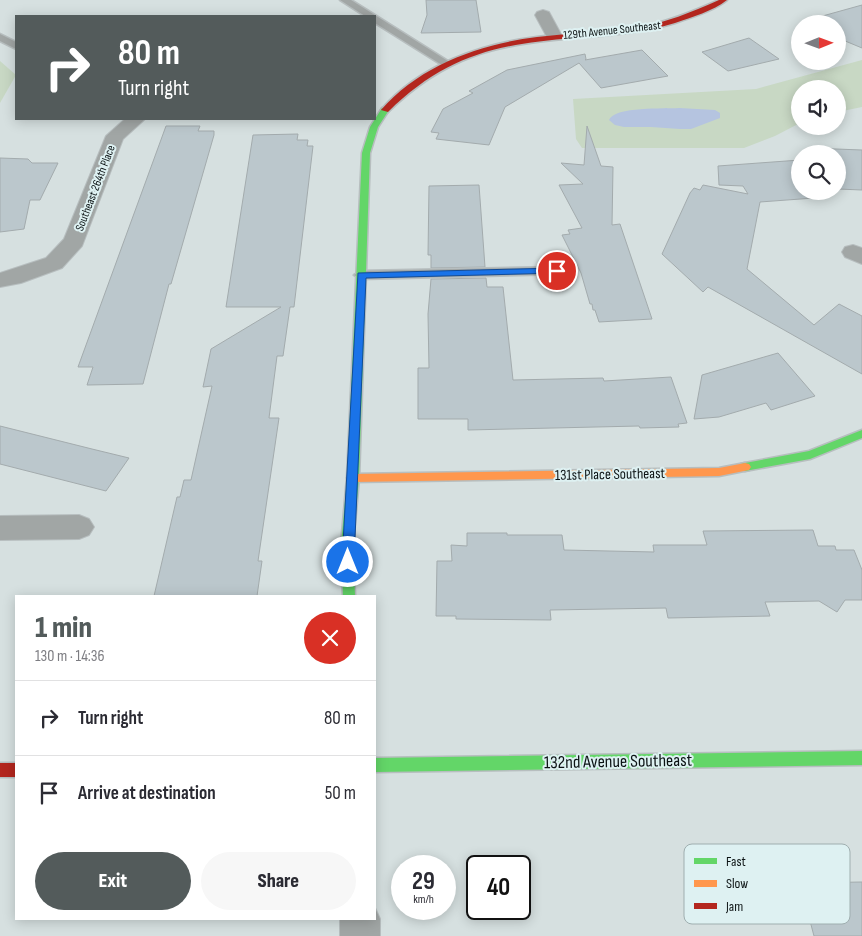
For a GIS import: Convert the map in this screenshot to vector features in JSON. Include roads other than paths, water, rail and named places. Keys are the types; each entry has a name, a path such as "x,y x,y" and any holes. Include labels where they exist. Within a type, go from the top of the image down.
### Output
{"street":[{"name":"129th Avenue Southeast","path":"376,117 415,80 446,63 474,51 503,42 625,31 672,24 710,9 724,0"},
{"name":"129th Avenue Southeast","path":"543,15 554,36"},
{"name":"Southeast 264th Place","path":"0,280 14,278 54,263 74,241 115,136 135,120"},
{"path":"349,595 347,545 353,478 366,153 369,136 375,120"},
{"name":"131st Place Southeast","path":"353,478 719,472 810,456 862,434"},
{"path":"0,528 79,527"},
{"name":"132nd Avenue Southeast","path":"376,765 862,758"},
{"path":"0,770 15,770"},
{"path":"360,920 360,936"}],"lane":[{"path":"345,0 369,15"},
{"path":"376,20 446,63"},
{"path":"0,37 15,45"},
{"path":"361,275 557,271"}],"water":[{"path":"679,108 715,110 720,113 720,118 691,129 624,127 615,125 609,120 620,112 630,110"}]}
